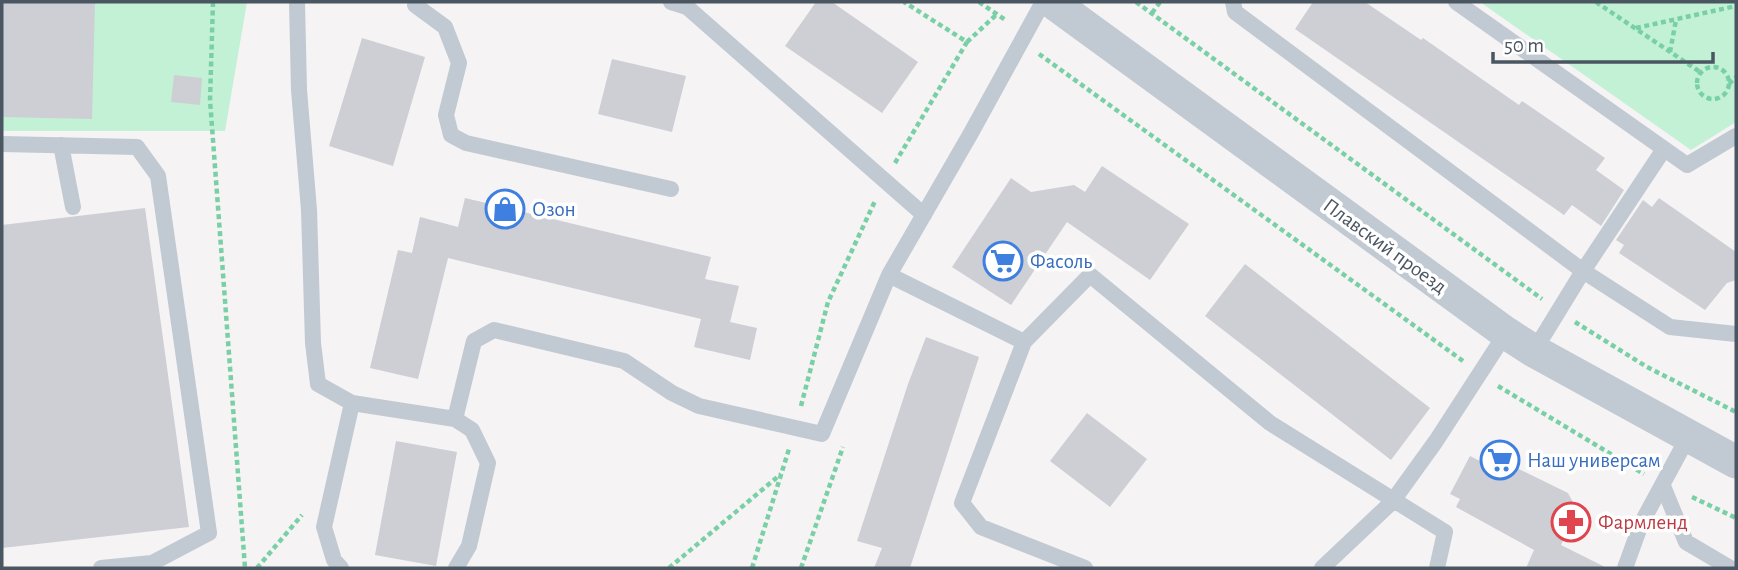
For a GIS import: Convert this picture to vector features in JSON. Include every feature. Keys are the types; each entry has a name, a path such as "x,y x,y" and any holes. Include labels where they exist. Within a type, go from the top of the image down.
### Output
{"street":[{"name":"Плавский проезд","path":"1052,2 1506,333 1736,462"}],"lane":[{"path":"297,2 299,90 309,210 313,343 318,384 352,403 455,419 472,430 488,463 469,546 456,568"},
{"path":"671,2 687,7 924,215"},
{"path":"455,419 474,341 494,330 624,360 672,393 699,406 822,434 889,275 1043,2"},
{"path":"1233,2 1234,12 1583,271 1670,327 1736,334"},
{"path":"1455,2 1687,165 1736,136"},
{"path":"413,3 445,27 459,63 446,115 451,135 466,143 671,189"},
{"path":"2,144 136,147 158,176 209,533 152,563 101,568"},
{"path":"61,145 73,207"},
{"path":"1534,351 1664,149"},
{"path":"889,275 1024,342"},
{"path":"1084,568 981,527 962,503 1024,342 1090,275 1270,423 1392,502 1445,532 1437,568"},
{"path":"1322,568 1392,502 1436,441 1506,333"},
{"path":"341,568 334,560 324,527 352,403"},
{"path":"1625,568 1641,523 1688,437"},
{"path":"1663,486 1686,542 1730,568"}],"path":[{"path":"213,2 210,100 245,568"},
{"path":"979,2 1026,34 1037,53 1516,399 1663,486 1736,518"},
{"path":"1136,2 1558,311 1647,367 1736,412"},
{"path":"1152,13 1160,2"},
{"path":"1596,2 1700,72"},
{"path":"1635,29 1736,6"},
{"path":"967,42 997,14"},
{"path":"1670,52 1675,20"},
{"path":"1711,67 1722,69 1729,78 1729,85 1729,90 1721,98 1709,100 1700,94 1696,83 1700,72 1711,67"},
{"path":"1729,85 1736,77"},
{"path":"752,568 795,428"},
{"path":"801,568 845,440 822,434"},
{"path":"669,568 781,474"},
{"path":"257,568 336,475"}],"green space":[{"path":"2,2 247,2 225,131 2,131"},
{"path":"1480,2 1736,2 1736,122 1691,150"}],"building":[{"path":"2,2 95,2 92,119 2,117"},
{"path":"816,2 832,2 918,62 882,113 785,46"},
{"path":"1313,2 1365,2 1421,40 1423,38 1519,105 1522,101 1605,158 1596,170 1624,190 1601,226 1572,205 1564,215 1295,29"},
{"path":"362,38 425,57 393,166 329,146"},
{"path":"612,59 686,76 672,132 598,114"},
{"path":"174,75 202,78 200,105 171,102"},
{"path":"1102,166 1189,224 1150,280 1067,222 1011,305 952,267 1011,178 1031,192 1074,185 1085,192"},
{"path":"465,198 711,257 705,279 739,286 730,322 757,328 750,360 694,347 701,319 448,258 418,379 370,368 398,250 412,253 420,217 458,227"},
{"path":"1659,198 1736,252 1736,280 1727,283 1705,310 1619,253 1624,245 1616,240 1643,200 1652,207"},
{"path":"145,208 189,527 2,548 2,225"},
{"path":"1245,264 1430,408 1391,460 1205,316"},
{"path":"926,337 979,357 910,568 874,568 882,548 857,541"},
{"path":"1087,413 1147,459 1110,507 1050,461"},
{"path":"396,441 457,452 436,566 375,555"},
{"path":"1486,453 1568,493 1577,510 1561,545 1607,568 1526,568 1534,550 1456,507 1460,499 1450,494 1470,456 1482,462"}],"place":[{"name":"Озон","path":"505,209"},
{"name":"Фасоль","path":"1003,261"},
{"name":"Наш универсам","path":"1500,460"},
{"name":"Фармленд","path":"1571,522"}]}
